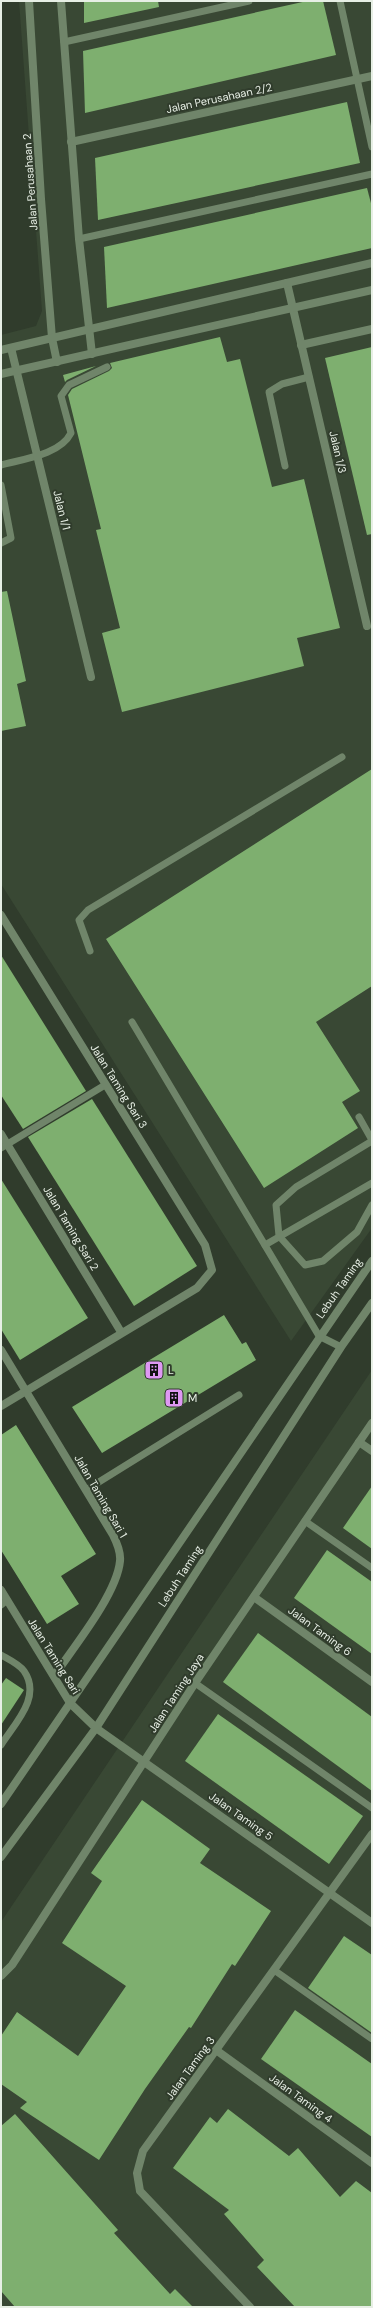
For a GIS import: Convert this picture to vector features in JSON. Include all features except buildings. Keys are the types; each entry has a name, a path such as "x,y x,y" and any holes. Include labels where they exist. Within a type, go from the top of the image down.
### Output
{"street":[{"name":"Jalan Perusahaan 2","path":"29,1 52,338 57,362"},
{"path":"61,1 79,239 88,330 92,354"},
{"name":"Jalan Perusahaan 2/2","path":"71,142 372,76"},
{"path":"1,350 372,263"},
{"name":"Jalan 1/3","path":"287,283 369,626"},
{"path":"1,374 372,290"},
{"path":"302,345 372,329"},
{"name":"Jalan 1/1","path":"11,348 91,677"},
{"name":"Jalan Taming Sari 3","path":"1,915 205,1245 212,1270 197,1288 121,1332"},
{"name":"Jalan Taming Sari 2","path":"1,1134 4,1146 121,1332"},
{"name":"Lebuh Taming","path":"1,1804 319,1336 372,1261"},
{"name":"Lebuh Taming","path":"1,1857 96,1728 341,1347 372,1303"},
{"path":"1,1406 121,1332"},
{"name":"Jalan Taming Sari 1","path":"1,1350 113,1535 119,1548 120,1562 109,1593 54,1676"},
{"name":"Jalan Taming Jaya","path":"1,1976 12,1965 195,1683 372,1423"},
{"path":"359,1442 372,1451"},
{"name":"Jalan Taming Sari","path":"1,1590 4,1603 54,1676 70,1703 96,1728"},
{"name":"Jalan Taming 6","path":"254,1597 372,1682"},
{"name":"Jalan Taming 5","path":"96,1728 372,1923"},
{"name":"Jalan Taming 3","path":"250,2307 140,2191 137,2172 143,2151 372,1834"},
{"name":"Jalan Taming 4","path":"216,2050 372,2163"}],"lane":[{"path":"64,42 249,1"},
{"path":"340,1 372,146"},
{"path":"79,239 372,174"},
{"path":"1,465 37,455 67,442 71,433 61,396 69,385 107,367"},
{"path":"286,466 269,392 282,384 309,377"},
{"path":"1,485 11,538 1,543"},
{"path":"90,951 79,920 88,910 342,757"},
{"path":"132,1022 319,1336 341,1347"},
{"path":"4,1146 105,1085"},
{"path":"360,1117 372,1140 296,1187 276,1205 279,1236 305,1265 323,1261 357,1232 372,1205"},
{"path":"265,1245 372,1183"},
{"path":"86,1490 239,1395"},
{"path":"305,1521 372,1568"},
{"path":"1,1654 23,1670 31,1687 28,1704 1,1745"},
{"path":"195,1683 372,1808"},
{"path":"274,1970 372,2039"}],"shaded area":[{"path":"19,1 372,1 372,1228 291,1341 1,884 1,335 36,326 42,311"},
{"path":"372,1370 372,2307 1,2307 1,1922"}],"place":[{"name":"L","path":"154,1370"},
{"name":"M","path":"174,1398"}]}
